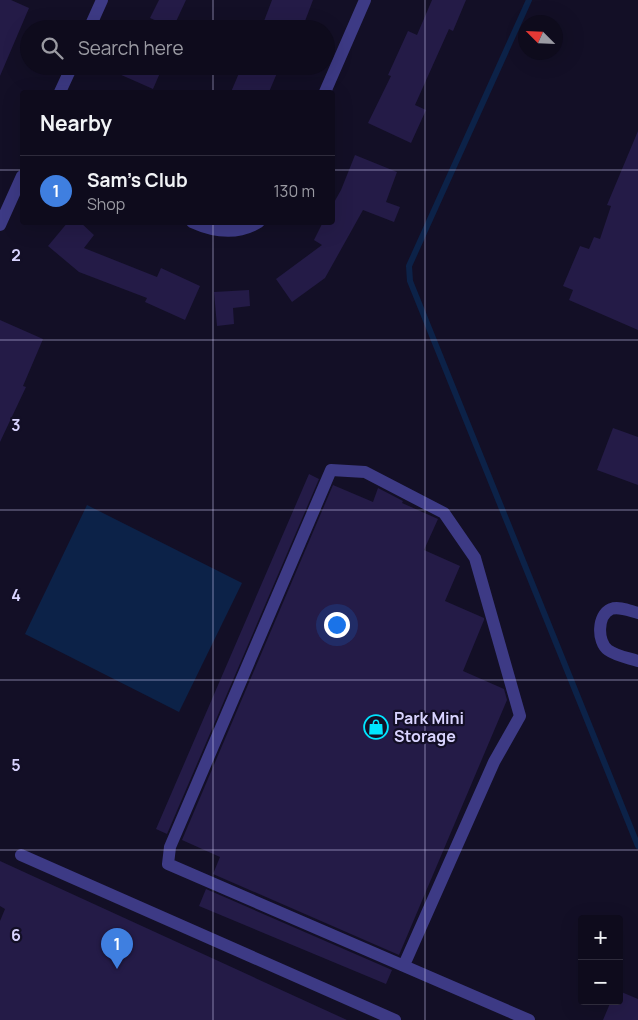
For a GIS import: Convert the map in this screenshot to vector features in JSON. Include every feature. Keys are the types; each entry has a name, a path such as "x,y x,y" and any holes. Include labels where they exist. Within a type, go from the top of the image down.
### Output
{"street":[{"path":"93,20 102,0"},
{"path":"335,69 365,0"},
{"path":"61,90 68,75"},
{"path":"326,90 332,75"},
{"path":"0,225 20,180"},
{"path":"198,225 209,230 233,231 252,225"},
{"path":"404,965 494,762 520,716 475,558 444,513 364,472 331,470 170,848 168,864 529,1020"},
{"path":"638,613 616,608 611,609 606,612 599,632 601,640 609,651 638,661"},
{"path":"21,855 395,1020"}],"water":[{"path":"87,505 242,583 179,712 25,634"}],"building":[{"path":"0,0 11,0 29,8 24,20 20,20 20,29 0,76"},
{"path":"159,0 186,0 177,20 155,20 150,18"},
{"path":"272,0 313,0 305,20 264,20"},
{"path":"432,0 466,0 453,31 449,29 415,105 426,110 411,143 368,123 391,76 388,75 408,31 417,35"},
{"path":"121,75 159,75 153,89"},
{"path":"238,75 276,75 270,90 232,90"},
{"path":"638,131 638,330 569,300 573,290 563,286 580,246 589,249 594,237 600,239 611,206 607,205"},
{"path":"355,155 397,172 386,202 400,207 394,222 363,210 325,278 292,302 276,279 322,245 314,240 322,225 335,225 335,201"},
{"path":"66,225 83,225 94,235 84,248 157,277 161,268 200,286 185,320 145,302 147,298 79,272 48,246"},
{"path":"249,290 250,306 233,308 234,324 217,326 214,292"},
{"path":"0,320 43,339 23,386 26,387 0,442"},
{"path":"613,428 638,437 638,485 597,470"},
{"path":"309,474 319,479 167,834 156,829"},
{"path":"333,485 373,502 378,488 403,501 402,503 438,519 424,550 460,566 445,601 484,618 463,671 504,689 507,700 399,955 213,874 220,857 182,840"},
{"path":"0,861 347,1020 0,1020 0,921 5,909 0,906"},
{"path":"206,889 392,970 386,984 199,906"},
{"path":"623,993 638,999 638,1020 603,1020 609,1005 623,1005"}],"waterway":[{"path":"529,0 409,266 410,281 638,846"}],"place":[{"name":"Park Mini Storage","path":"376,727"},
{"name":"Sam's Club","path":"117,969"}]}
